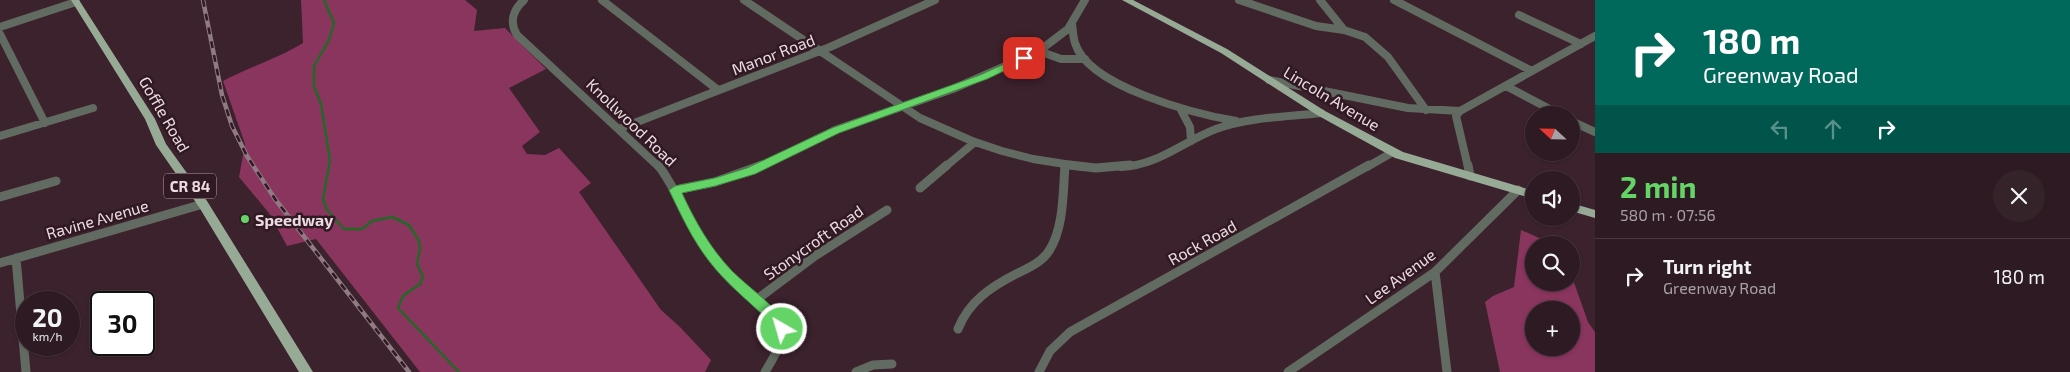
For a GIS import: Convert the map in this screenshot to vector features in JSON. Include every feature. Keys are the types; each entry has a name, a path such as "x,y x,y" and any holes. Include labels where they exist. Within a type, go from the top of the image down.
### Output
{"main road":[{"name":"Goffle Road","path":"76,1 150,119 161,145 203,204 306,372"},
{"name":"Lincoln Avenue","path":"1129,1 1224,51 1321,113 1372,142 1393,152 1525,192"},
{"path":"1580,210 1595,214"}],"street":[{"name":"Knollwood Road","path":"524,0 516,8 512,20 517,34 656,163 671,181 701,242 728,274 779,322 782,329 778,346 765,372"},
{"path":"602,0 718,90"},
{"name":"Manor Road","path":"619,129 819,51 935,0"},
{"path":"675,190 751,171 836,130 983,77 1039,51 1061,36 1073,21 1085,0"},
{"path":"1238,0 1316,26 1344,30 1365,37 1380,48 1426,110"},
{"path":"1320,0 1344,30"},
{"path":"1394,0 1532,71"},
{"path":"0,27 76,1"},
{"path":"748,1 902,107 934,125 976,142 1028,157 1094,167 1135,165 1166,156 1191,140 1216,128 1242,122 1321,113"},
{"path":"1519,15 1581,44"},
{"path":"1073,21 1074,42 1078,50 1085,59 1100,71 1124,85 1182,110 1242,122"},
{"path":"0,34 45,123"},
{"path":"1470,176 1456,116 1460,111 1595,36"},
{"path":"1039,51 1051,58 1062,60 1085,59"},
{"path":"1269,80 1408,108 1460,111"},
{"path":"1506,86 1544,106"},
{"path":"0,136 93,108"},
{"path":"1182,110 1190,127 1191,140"},
{"path":"1580,125 1595,132"},
{"path":"920,188 976,142"},
{"name":"Rock Road","path":"1039,372 1050,351 1070,332 1393,152"},
{"path":"958,329 966,310 979,298 1010,277 1039,261 1048,252 1058,222 1065,164"},
{"path":"0,197 56,181"},
{"name":"Lee Avenue","path":"1288,372 1434,272 1518,190"},
{"name":"Ravine Avenue","path":"0,263 203,204"},
{"name":"Stonycroft Road","path":"756,300 815,256 887,210"},
{"path":"16,258 26,372"},
{"path":"1434,272 1447,372"},
{"path":"856,372 869,366 884,363 892,364"}],"shaded area":[{"path":"301,0 465,0 477,10 474,31 505,28 546,69 509,88 540,132 522,146 527,154 545,155 559,148 591,183 579,192 661,310 711,360 705,372 420,372 316,239 287,246 269,213 239,177 245,144 223,81 303,43"},
{"path":"1521,230 1535,236 1525,236 1525,291 1577,291 1588,322 1595,332 1595,372 1500,372 1485,302 1493,296 1514,287"}],"waterway":[{"path":"324,0 334,23 329,40 314,66 314,86 321,104 330,160 323,199 327,210 344,229 362,229 372,221 392,217 409,225 419,241 420,249 417,264 423,277 420,284 403,296 398,308 459,372"}],"railway":[{"path":"203,0 222,95 232,126 247,156 275,199 409,372"}],"place":[{"name":"Speedway","path":"245,219"}],"route":[{"path":"782,329 779,322 728,274 701,242 675,190 715,182 751,171 836,130 983,77 1024,58"}]}
